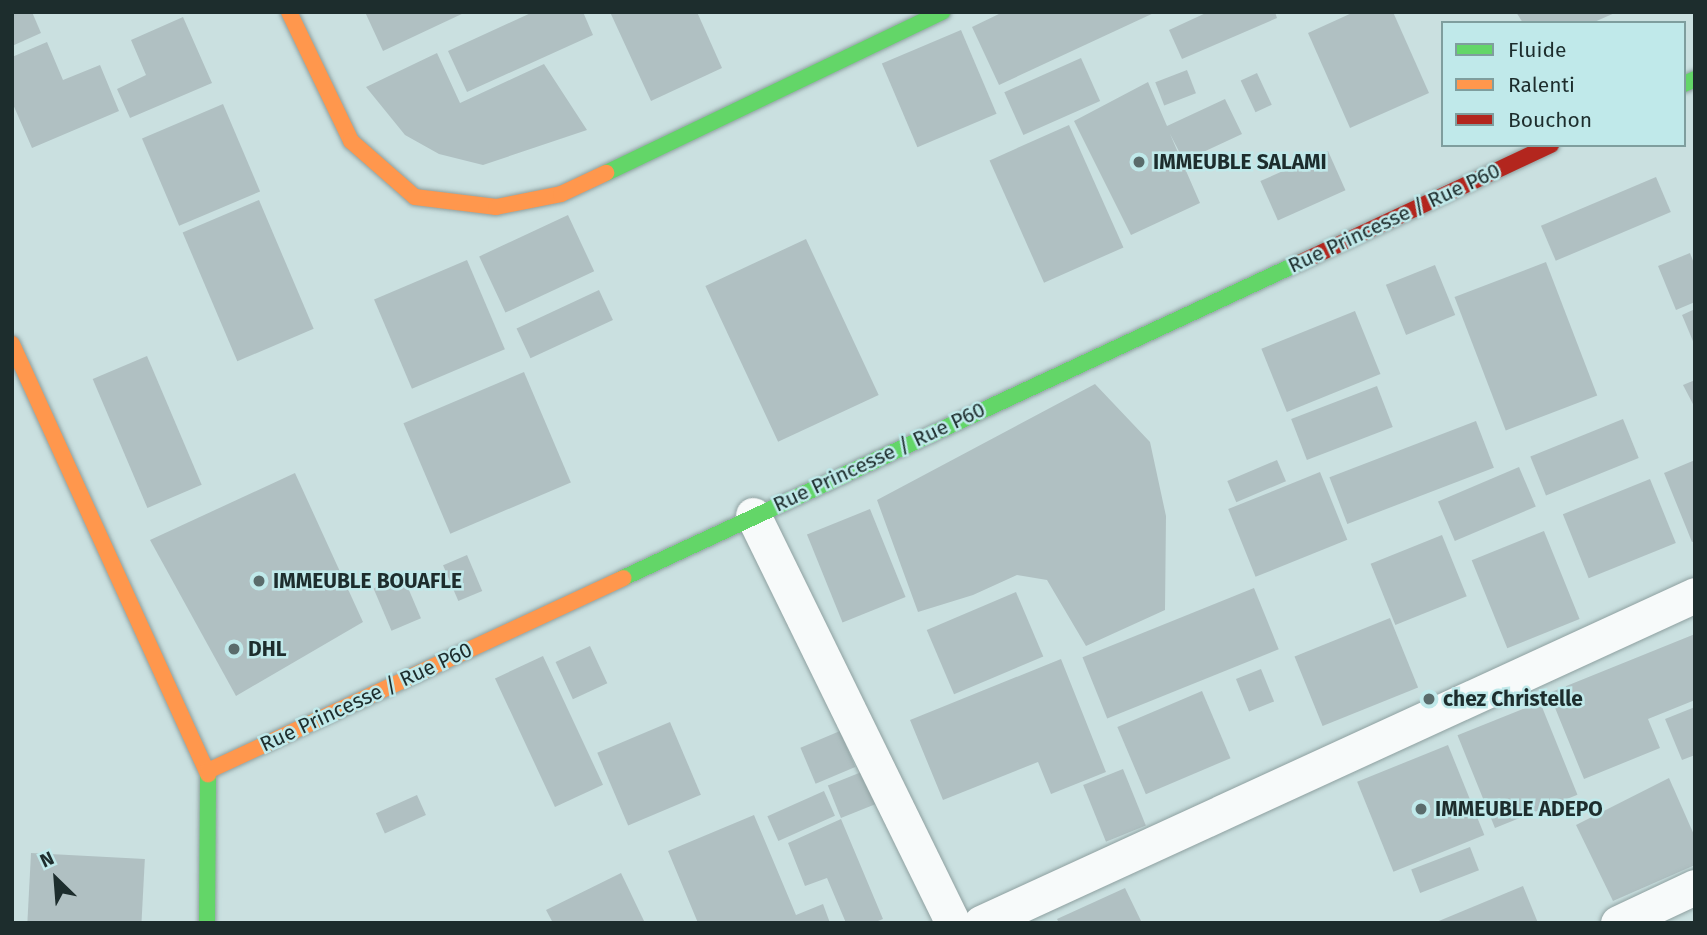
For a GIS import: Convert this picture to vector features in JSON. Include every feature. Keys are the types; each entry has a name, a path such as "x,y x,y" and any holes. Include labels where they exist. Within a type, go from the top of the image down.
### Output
{"street":[{"path":"289,12 351,141 415,197 496,207 561,194 942,12"},
{"name":"Rue Princesse / Rue P60","path":"208,771 1547,147"},
{"path":"12,344 208,771 207,923"},
{"path":"753,515 953,923"},
{"path":"981,923 1695,595"},
{"path":"1618,923 1695,887"}],"building":[{"path":"12,12 32,12 41,33 12,46"},
{"path":"365,12 466,12 383,51"},
{"path":"533,12 583,12 593,35 467,92 448,51"},
{"path":"610,12 697,12 722,68 651,101"},
{"path":"1003,12 1156,12 999,85 972,27"},
{"path":"1208,12 1275,12 1277,18 1182,59 1169,30"},
{"path":"1354,12 1393,12 1429,93 1350,128 1308,33"},
{"path":"1516,12 1617,12 1597,21 1522,21"},
{"path":"183,17 212,83 130,118 117,89 146,75 131,40"},
{"path":"961,30 997,114 917,147 882,64"},
{"path":"47,42 63,80 100,65 119,111 32,148 12,102 12,57"},
{"path":"437,53 460,103 544,64 587,130 483,165 439,154 405,135 366,87"},
{"path":"1081,58 1100,101 1023,135 1004,92"},
{"path":"1187,70 1196,93 1164,106 1155,82"},
{"path":"1257,73 1272,105 1255,112 1241,81"},
{"name":"IMMEUBLE SALAMI","path":"1148,82 1167,126 1225,99 1242,134 1184,161 1170,134 1200,203 1131,235 1074,121"},
{"path":"223,104 260,191 179,226 142,138"},
{"path":"1069,125 1124,247 1044,283 990,160"},
{"path":"1328,151 1345,190 1278,220 1260,181"},
{"path":"1656,177 1671,212 1556,261 1541,226"},
{"path":"259,200 314,329 237,361 183,232"},
{"path":"568,215 594,271 505,313 479,256"},
{"path":"806,239 879,395 778,442 705,286"},
{"path":"1690,253 1695,266 1695,302 1676,310 1658,266"},
{"path":"467,260 505,349 412,389 374,299"},
{"path":"1546,262 1597,396 1506,431 1455,297"},
{"path":"1435,265 1455,315 1406,335 1386,285"},
{"path":"599,290 613,320 530,358 517,328"},
{"path":"1695,309 1695,346 1682,315"},
{"path":"1355,311 1380,374 1287,412 1261,349"},
{"path":"147,356 202,485 147,508 93,379"},
{"path":"524,372 571,482 450,534 403,423"},
{"path":"1695,380 1695,408 1683,385"},
{"path":"1095,384 1150,442 1166,516 1165,610 1086,646 1047,580 1017,575 973,595 918,612 877,500"},
{"path":"1377,386 1393,427 1307,460 1291,419"},
{"path":"1623,419 1639,458 1546,495 1530,456"},
{"path":"1476,421 1494,468 1347,524 1329,477"},
{"path":"1277,460 1286,481 1236,502 1227,481"},
{"path":"1695,460 1695,541 1692,542 1664,473"},
{"path":"1519,467 1536,507 1455,541 1438,501"},
{"path":"1320,472 1347,540 1256,577 1228,509"},
{"name":"IMMEUBLE BOUAFLE","path":"295,473 363,622 236,696 150,540"},
{"path":"1650,479 1676,543 1589,578 1563,514"},
{"path":"870,509 906,597 843,623 807,534"},
{"path":"1544,531 1580,619 1507,648 1472,560"},
{"path":"1442,535 1467,596 1395,625 1371,564"},
{"path":"467,555 482,591 458,601 443,565"},
{"path":"403,576 421,618 392,631 374,589"},
{"path":"1254,588 1279,649 1107,718 1082,657"},
{"path":"1016,592 1043,656 954,694 927,630"},
{"path":"1390,618 1418,688 1323,726 1295,657"},
{"path":"1695,634 1695,700 1648,719 1660,748 1584,779 1549,693"},
{"path":"590,646 607,683 573,699 556,662"},
{"path":"543,656 603,785 555,807 495,678"},
{"path":"1061,659 1106,772 1051,794 1038,762 943,800 910,720"},
{"path":"1261,669 1274,701 1249,712 1236,679"},
{"path":"1202,691 1231,758 1146,794 1117,727"},
{"path":"1540,702 1577,795 1495,828 1457,735"},
{"path":"1695,707 1695,755 1682,760 1665,719"},
{"path":"670,722 701,795 628,826 597,753"},
{"path":"840,731 855,767 816,784 800,748"},
{"name":"IMMEUBLE ADEPO","path":"1448,745 1484,835 1393,872 1357,782"},
{"path":"1123,769 1146,826 1106,842 1083,785"},
{"path":"864,771 877,803 841,818 828,786"},
{"path":"1669,778 1695,837 1695,865 1613,901 1576,825"},
{"path":"824,791 835,816 778,841 767,816"},
{"path":"417,795 426,815 385,833 376,813"},
{"path":"754,815 796,915 823,904 830,923 698,923 668,851"},
{"path":"841,819 883,919 873,923 846,923 827,878 805,886 788,843"},
{"path":"1470,847 1479,870 1420,893 1411,870"},
{"path":"31,853 145,859 141,923 27,923"},
{"path":"621,873 645,923 553,923 546,910"},
{"path":"1523,886 1538,923 1434,923"},
{"path":"1125,888 1142,923 1059,923 1057,919"}],"traffic: fast":[{"path":"606,173 942,12"},
{"path":"1686,83 1695,79"},
{"path":"623,578 1301,262"},
{"path":"207,923 208,775"}],"traffic: slow":[{"path":"289,12 351,141 415,197 496,207 561,194 606,173"},
{"path":"12,344 208,775"},
{"path":"208,771 623,578"}],"traffic: jam":[{"path":"1301,262 1547,147"}],"place":[{"name":"IMMEUBLE SALAMI","path":"1139,162"},
{"name":"IMMEUBLE BOUAFLE","path":"259,581"},
{"name":"DHL","path":"234,649"},
{"name":"chez Christelle","path":"1429,699"},
{"name":"IMMEUBLE ADEPO","path":"1421,809"}]}
